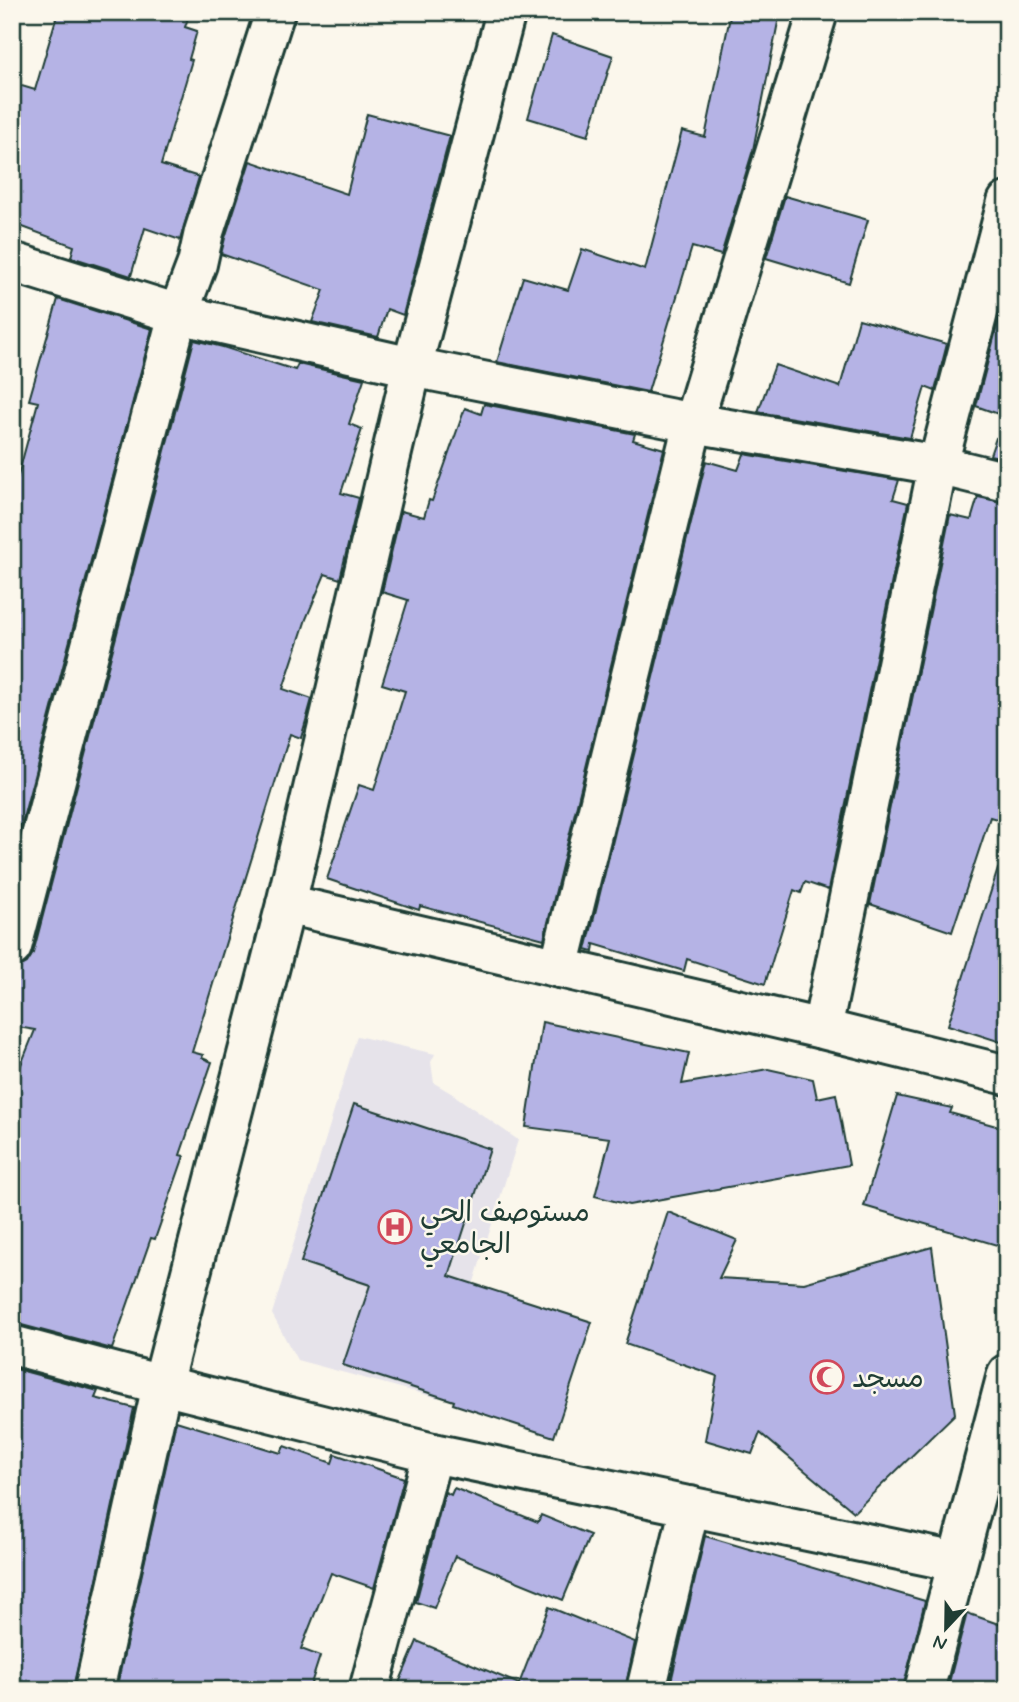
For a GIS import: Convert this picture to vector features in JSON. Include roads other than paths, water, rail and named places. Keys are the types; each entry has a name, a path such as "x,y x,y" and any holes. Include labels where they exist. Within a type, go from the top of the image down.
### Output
{"street":[{"path":"12,947 178,314 197,264 204,232 275,12"},
{"path":"94,1690 162,1385 286,904 412,367 506,12"},
{"path":"559,968 693,423 818,12"},
{"path":"822,1029 938,465 1007,202"},
{"path":"12,262 178,314 412,367 693,423 938,465 1007,482"},
{"path":"286,904 1007,1075"},
{"path":"12,1345 433,1453 957,1562"},
{"path":"924,1690 1007,1374"},
{"path":"369,1690 433,1453"},
{"path":"646,1690 690,1506"}],"place":[{"name":"مستوصف الحي الجامعي","path":"395,1227"},
{"name":"مسجد","path":"827,1377"}]}
